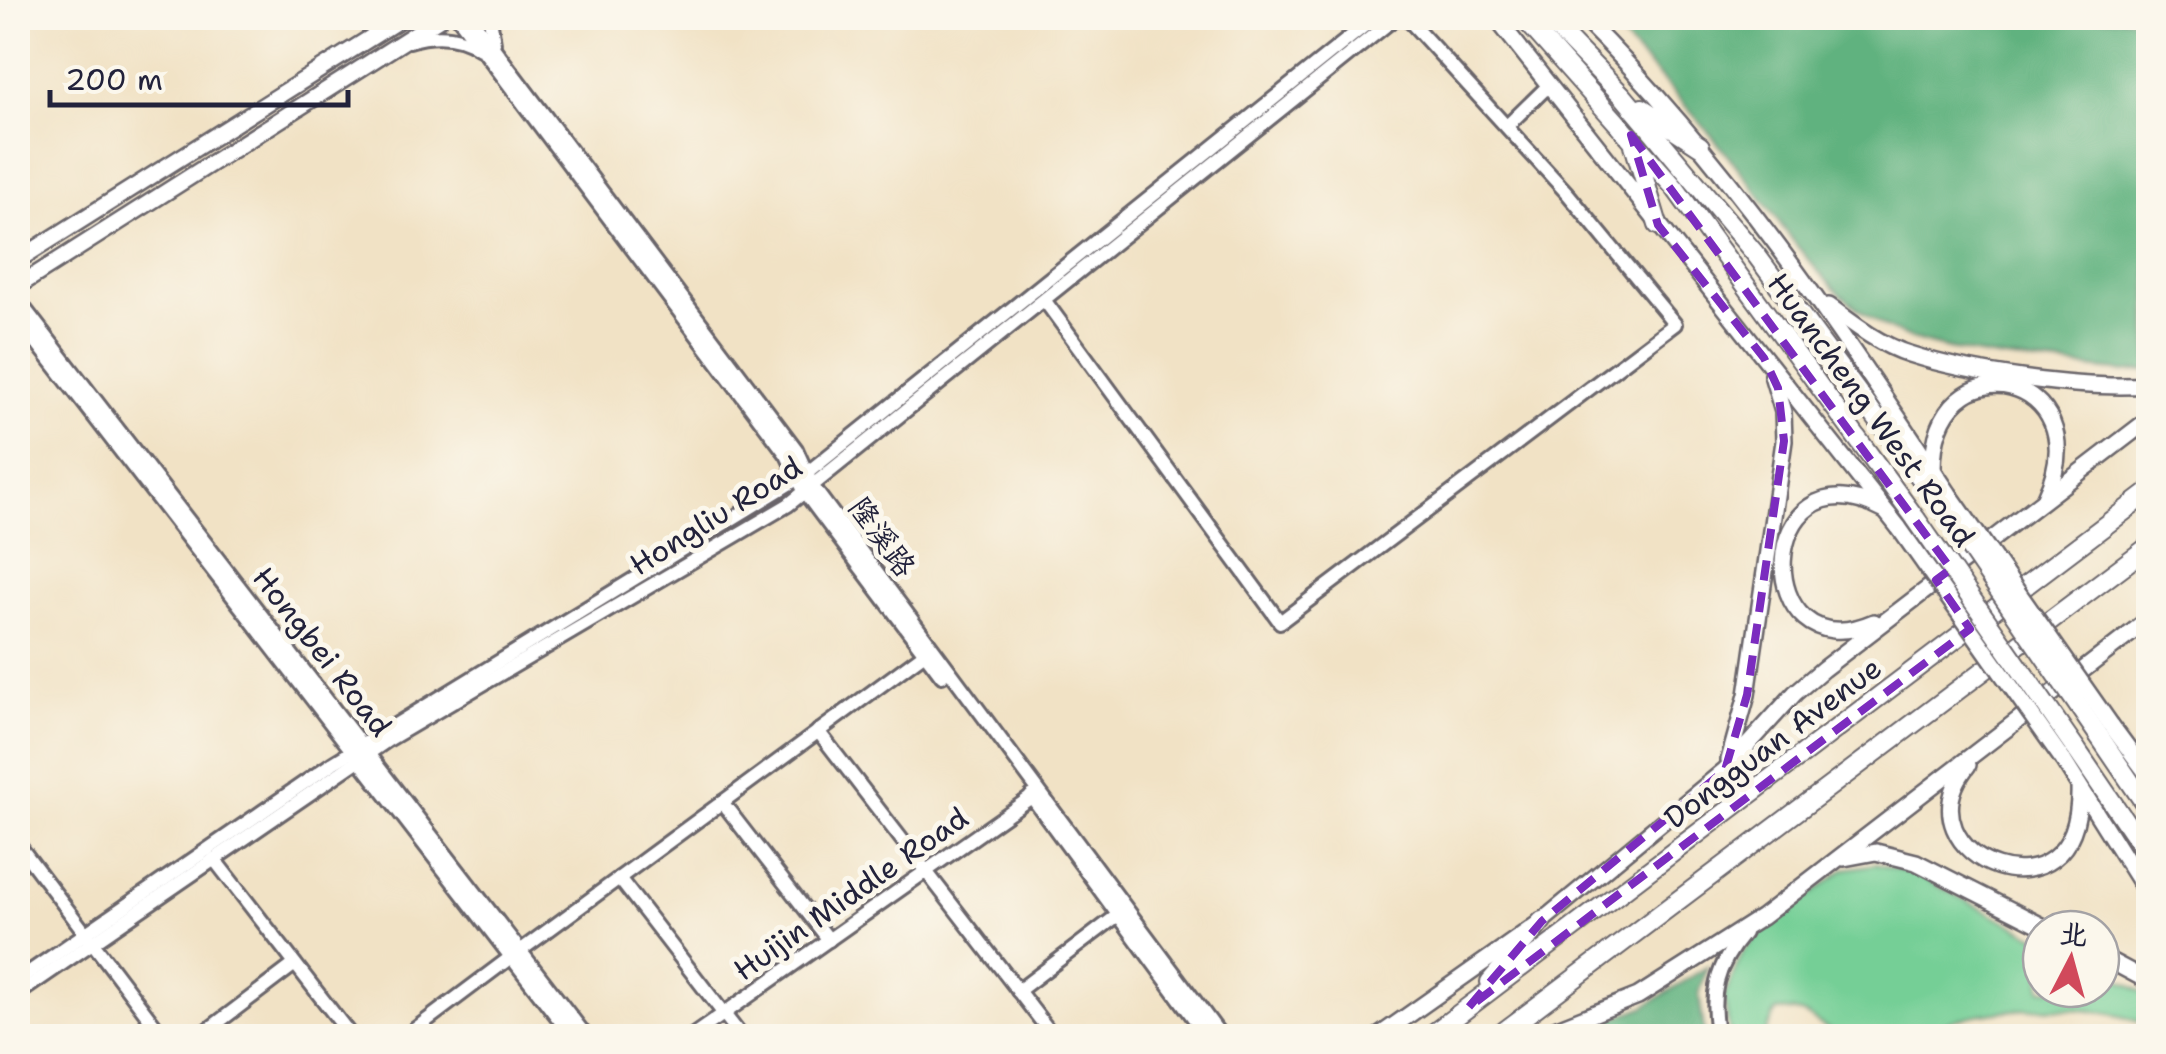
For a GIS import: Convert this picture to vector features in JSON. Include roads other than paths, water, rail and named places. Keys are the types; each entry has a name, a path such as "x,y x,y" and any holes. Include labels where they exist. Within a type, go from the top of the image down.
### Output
{"highway":[{"name":"Huancheng West Road","path":"1524,18 1631,135 1780,327 1908,524 2070,755 2148,855"},
{"name":"Huancheng West Road","path":"1548,18 1623,96 1757,256 1944,498 2105,730 2148,808"},
{"path":"1623,96 1700,146"},
{"path":"1631,135 1658,225"},
{"name":"Dongguan Avenue","path":"1430,1036 2148,494"},
{"path":"1498,1036 2148,547"},
{"path":"1468,1008 1542,922"}],"main road":[{"path":"18,286 440,18"},
{"path":"1496,18 1888,513"},
{"path":"1583,18 1700,146 1818,298 1932,469 1944,498"},
{"path":"18,260 394,21"},
{"path":"1818,298 1906,354 2050,379 2122,387 2148,385"},
{"path":"1725,770 1748,695 1784,441 1778,388 1764,358"},
{"path":"1932,469 1933,440 1942,416 1955,400 1976,387 2021,392 2043,404 2060,440 2056,476 2044,500"},
{"path":"1379,1036 1542,922 1725,770 1795,693 1892,614 2148,420"},
{"path":"1892,614 1860,628 1836,630 1817,624 1799,612 1785,592 1779,568 1782,546 1794,522 1811,508 1833,500 1864,500 1908,524"},
{"path":"1537,1036 1638,996 1751,925 2146,624"},
{"path":"2105,730 2130,750 2148,775"},
{"path":"2130,750 2148,757"},
{"path":"1978,752 1952,794 1951,815 1956,835 1969,854 1997,867 2034,868 2068,847 2077,830 2080,786"},
{"path":"2070,755 2080,786 2148,895"},
{"path":"1840,858 1876,852 1916,862 2021,915"},
{"path":"2121,967 2148,981"}],"street":[{"name":"隆溪路","path":"459,18 492,53"},
{"name":"隆溪路","path":"471,18 492,53 787,455 925,653 1220,1036"},
{"path":"397,45 441,36 461,38 492,53 490,18"},
{"name":"Hongliu Road","path":"806,483 1374,18"},
{"name":"Hongliu Road","path":"18,994 89,938 360,752 806,483 1046,301 1395,18"},
{"path":"1046,301 1280,622 1674,324 1508,126 1408,18"},
{"path":"1508,126 1549,85"},
{"name":"Hongbei Road","path":"18,300 515,954 572,1036"},
{"name":"Hongbei Road","path":"18,318 360,752"},
{"name":"隆溪路","path":"806,483 1207,1036"},
{"path":"406,1036 925,653"},
{"path":"818,731 1053,1036"},
{"name":"Hongliu Road","path":"18,980 214,858 360,752"},
{"name":"Huijin Middle Road","path":"692,1036 1035,794"},
{"path":"722,802 829,940"},
{"path":"18,844 164,1036"},
{"path":"214,858 351,1036"},
{"path":"619,878 741,1036"},
{"path":"1018,991 1118,915"},
{"path":"1718,1036 1712,996 1718,974 1751,925"},
{"name":"Hongbei Road","path":"515,954 586,1036"},
{"path":"200,1036 296,964"}]}
